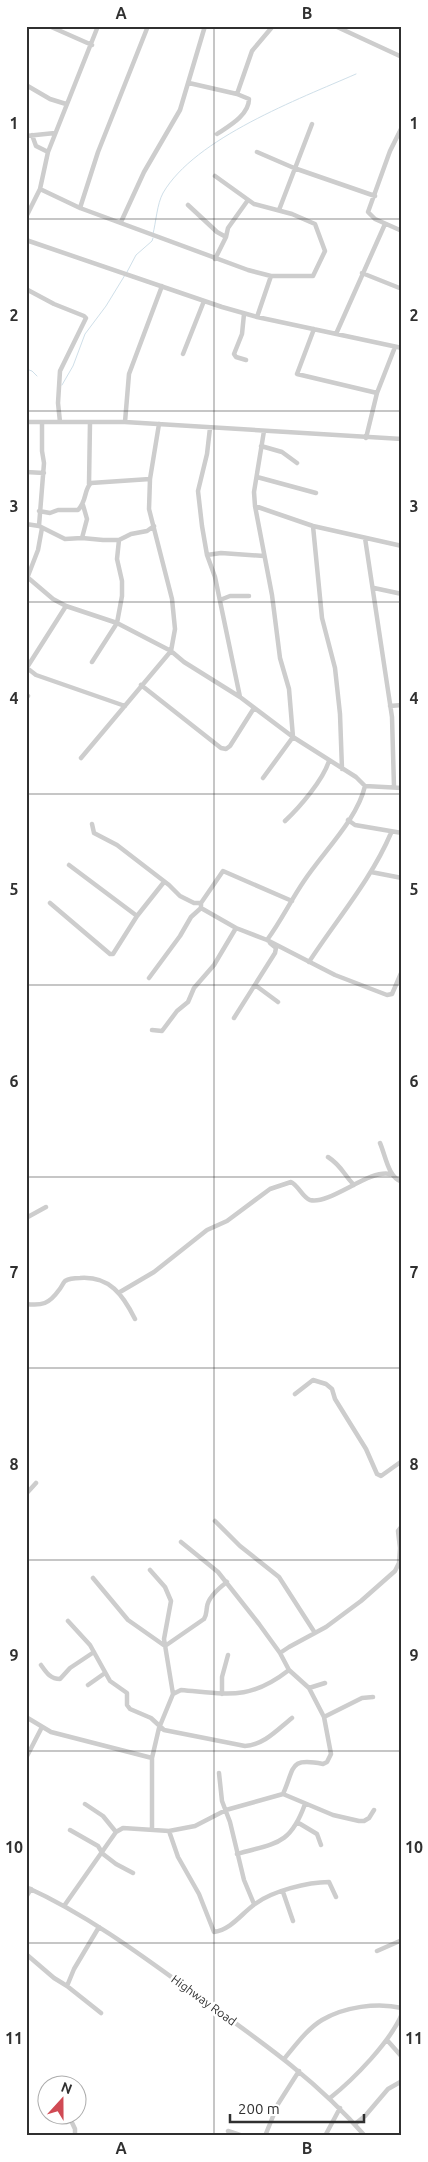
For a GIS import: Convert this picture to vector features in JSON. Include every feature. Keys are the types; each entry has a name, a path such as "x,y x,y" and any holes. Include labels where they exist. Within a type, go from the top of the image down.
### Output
{"street":[{"path":"49,26 92,45"},
{"path":"26,216 40,189 48,152 98,26"},
{"path":"80,208 98,152 148,26"},
{"path":"120,222 144,172 180,110 190,83 205,26"},
{"path":"237,94 252,51 274,26"},
{"path":"335,26 402,57"},
{"path":"190,83 237,94 248,99 248,107 234,122 217,134"},
{"path":"26,86 50,99 66,104"},
{"path":"279,210 312,124"},
{"path":"402,127 390,152 376,196 369,206 368,212 369,215 385,224 402,231"},
{"path":"26,136 55,133"},
{"path":"32,135 36,146 48,152"},
{"path":"257,152 294,168 376,196"},
{"path":"40,189 80,208 215,259 271,276 313,276 325,251 315,224 279,210 254,204 215,176"},
{"path":"215,259 228,228 248,200"},
{"path":"188,205 217,232 226,236"},
{"path":"336,334 385,224"},
{"path":"26,240 244,314 402,348"},
{"path":"362,273 402,289"},
{"path":"257,317 271,276"},
{"path":"125,422 129,374 162,286"},
{"path":"26,289 86,318 60,372 58,403 60,422"},
{"path":"183,354 204,300"},
{"path":"244,314 242,334 234,354 236,357 246,360"},
{"path":"314,329 297,374 377,393"},
{"path":"366,438 377,393 394,347"},
{"path":"26,422 125,422 402,439"},
{"path":"82,538 87,519 83,506 89,484 90,422"},
{"path":"42,423 44,473 39,511 38,550 27,579 53,599 66,606 117,623 172,651 184,662 240,697 293,737 356,777 365,786 402,788"},
{"path":"81,758 141,685 172,651 175,629 172,599 149,509 150,479 159,424"},
{"path":"210,428 207,454 198,491 207,555 220,600 240,697"},
{"path":"263,778 293,737 289,689 280,658 272,595 255,506 254,492 264,431"},
{"path":"261,446 282,452 297,463"},
{"path":"26,472 44,473"},
{"path":"257,477 316,493"},
{"path":"89,484 150,479"},
{"path":"39,511 50,513 58,510 75,511 83,506"},
{"path":"255,506 313,526 402,546"},
{"path":"29,524 40,525 65,539 119,540 130,534 147,531 154,526"},
{"path":"313,526 322,618 334,668 340,714 342,769"},
{"path":"365,538 374,588 390,706 394,787"},
{"path":"92,662 117,623 122,596 122,580 118,559 119,540"},
{"path":"207,555 221,553 264,556"},
{"path":"374,588 402,594"},
{"path":"220,600 230,596 249,596"},
{"path":"66,606 26,669 36,675 125,706"},
{"path":"141,685 221,748 226,749 230,746 254,708"},
{"path":"390,706 402,705"},
{"path":"285,821 306,797 327,768 329,761"},
{"path":"267,940 348,820 362,796 365,786"},
{"path":"348,820 355,825 402,833"},
{"path":"92,824 94,833 117,845 180,896 201,906 236,928 267,940 335,975 387,995 392,994 402,971"},
{"path":"309,962 346,912 371,872 391,832"},
{"path":"69,865 137,916"},
{"path":"149,978 180,936 191,917 201,906 223,871 292,901"},
{"path":"371,872 402,878"},
{"path":"50,903 86,932 95,942 110,954 113,954 137,916 164,882"},
{"path":"152,1030 162,1031 177,1011 188,1002 194,988 214,965 236,928"},
{"path":"234,1018 275,953 276,948 267,940"},
{"path":"256,985 278,1002"},
{"path":"380,1144 387,1159 390,1174 402,1182"},
{"path":"328,1157 340,1165 346,1177 354,1185"},
{"path":"120,1292 154,1272 207,1230 227,1221 280,1184 291,1182 310,1200 323,1198 378,1173 390,1174"},
{"path":"26,1218 46,1208"},
{"path":"26,1304 42,1306 48,1303 64,1282 70,1279 85,1278 103,1281 120,1292 135,1319"},
{"path":"295,1394 314,1380 329,1386 366,1449 377,1474 381,1476 386,1474 402,1462"},
{"path":"26,1494 36,1483"},
{"path":"215,1521 240,1546 279,1577 315,1633"},
{"path":"280,1653 326,1627 354,1606 394,1571 399,1563 398,1531 402,1526"},
{"path":"181,1542 203,1559 227,1582 280,1653 289,1670 310,1688 324,1717 331,1754 330,1758 323,1764 309,1761 298,1764 289,1775 283,1794"},
{"path":"150,1570 165,1587 171,1601 164,1639 173,1694 159,1728 152,1758 152,1829"},
{"path":"93,1578 128,1620 165,1646"},
{"path":"165,1646 204,1618 206,1615 206,1605 215,1592 227,1582"},
{"path":"68,1621 94,1652 114,1686 127,1693 127,1705 130,1709 151,1718 159,1728 252,1746 259,1743 292,1718"},
{"path":"41,1665 49,1675 60,1679 70,1668 94,1652"},
{"path":"222,1694 222,1678 228,1655"},
{"path":"173,1694 180,1690 222,1694 246,1693 273,1682 289,1670"},
{"path":"88,1685 105,1673"},
{"path":"310,1688 325,1683"},
{"path":"324,1717 362,1698 373,1697"},
{"path":"26,1717 51,1732 152,1758"},
{"path":"26,1758 42,1727"},
{"path":"219,1773 222,1800 230,1822 237,1854 254,1904"},
{"path":"64,1906 116,1832 123,1828 169,1831 195,1826 226,1810 283,1794 333,1815 364,1822 374,1810"},
{"path":"84,1804 103,1816 116,1832"},
{"path":"237,1854 274,1844 286,1838 298,1822 305,1804"},
{"path":"298,1822 318,1834 321,1846"},
{"path":"70,1830 102,1851 108,1858 133,1873"},
{"path":"169,1831 178,1857 199,1894 214,1932 234,1924 254,1904 269,1895 295,1887 327,1882 331,1883 336,1897"},
{"path":"26,1897 28,1888"},
{"name":"Highway Road","path":"28,1888 64,1906 134,1949 284,2059 330,2098 365,2136"},
{"path":"283,1892 293,1921"},
{"path":"67,1986 70,1976 99,1927"},
{"path":"377,1951 402,1940"},
{"path":"26,1954 54,1978 101,2013"},
{"path":"284,2059 321,2020 337,2013 372,2006 402,2008"},
{"path":"330,2098 343,2088 387,2040 402,2014"},
{"path":"387,2040 402,2057"},
{"path":"265,2136 278,2104 299,2071"},
{"path":"355,2124 365,2116 388,2089 402,2081"},
{"path":"325,2136 340,2108"},
{"path":"72,2124 75,2136"},
{"path":"228,2131 243,2136"}],"waterway":[{"path":"153,234 163,193 178,173 199,155 250,122 356,74"},
{"path":"127,272 136,255 153,238"},
{"path":"62,385 73,366 85,334 106,306 125,275"},
{"path":"26,369 32,371 37,376"}]}
